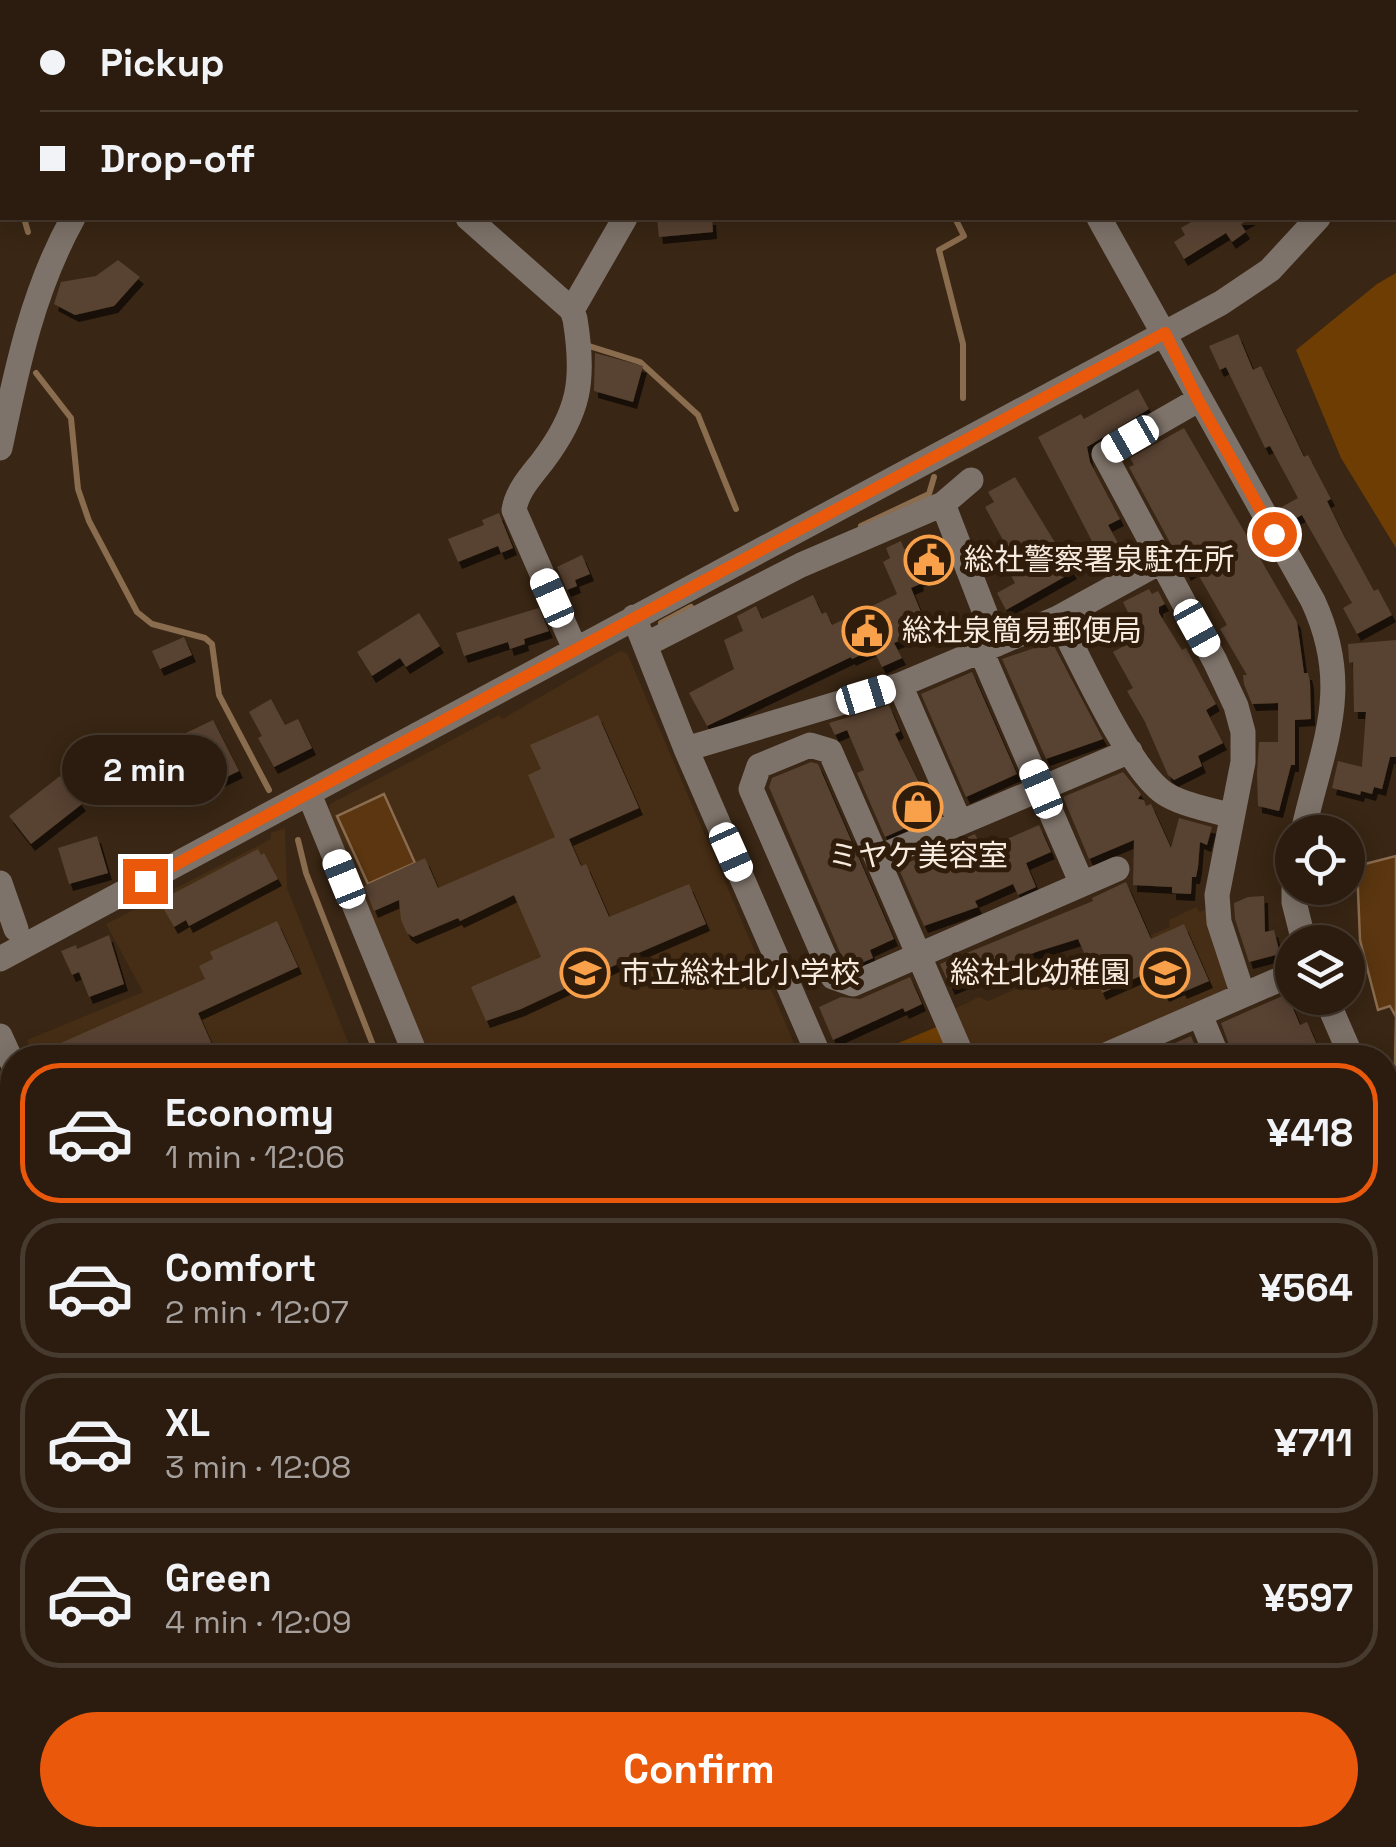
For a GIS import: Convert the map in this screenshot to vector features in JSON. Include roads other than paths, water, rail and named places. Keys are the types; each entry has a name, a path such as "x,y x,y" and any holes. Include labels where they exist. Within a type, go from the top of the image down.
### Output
{"street":[{"path":"0,448 41,282 72,220"},
{"path":"470,220 572,310 578,376 573,414 515,500 514,510 575,649"},
{"path":"572,310 625,220"},
{"path":"1100,220 1313,601 1328,638 1335,699 1307,815"},
{"path":"645,645 801,566 857,523 1165,333 1221,303 1270,270 1316,220"},
{"path":"1198,400 1104,454 1215,661 1236,706 1243,732 1243,762 1217,895 1219,922 1243,995"},
{"path":"0,959 634,617 857,523 943,504 971,480"},
{"path":"943,504 989,647 1041,789 1082,884"},
{"path":"686,749 900,685 1058,618 1160,562"},
{"path":"634,617 686,749 814,1045"},
{"path":"1058,618 1130,752 1151,783 1168,796 1232,816"},
{"path":"900,685 960,823"},
{"path":"958,1045 919,954 830,751 810,744 760,766 751,789 834,977 853,984 919,954 1117,869"},
{"path":"877,858 1130,752"},
{"path":"309,794 411,1045"},
{"path":"0,884 16,929"},
{"path":"1130,1045 1275,981"},
{"path":"1200,1015 1213,1045"},
{"path":"1333,1015 1346,1045"}],"waterway":[{"path":"25,220 28,232"},
{"path":"956,220 964,236 939,250 963,344 963,398"},
{"path":"589,346 640,362 698,415 736,509"},
{"path":"36,373 71,418 78,489 89,521 137,612 152,624 205,638 212,644 219,695 269,790"},
{"path":"861,526 929,494 934,477"},
{"path":"661,623 691,607"},
{"path":"298,840 306,873 373,1045"}],"place":[{"name":"総社警察署泉駐在所","path":"929,560"},
{"name":"総社泉簡易郵便局","path":"867,631"},
{"name":"ミヤケ美容室","path":"918,807"},
{"name":"市立総社北小学校","path":"585,973"},
{"name":"総社北幼稚園","path":"1165,973"}]}
